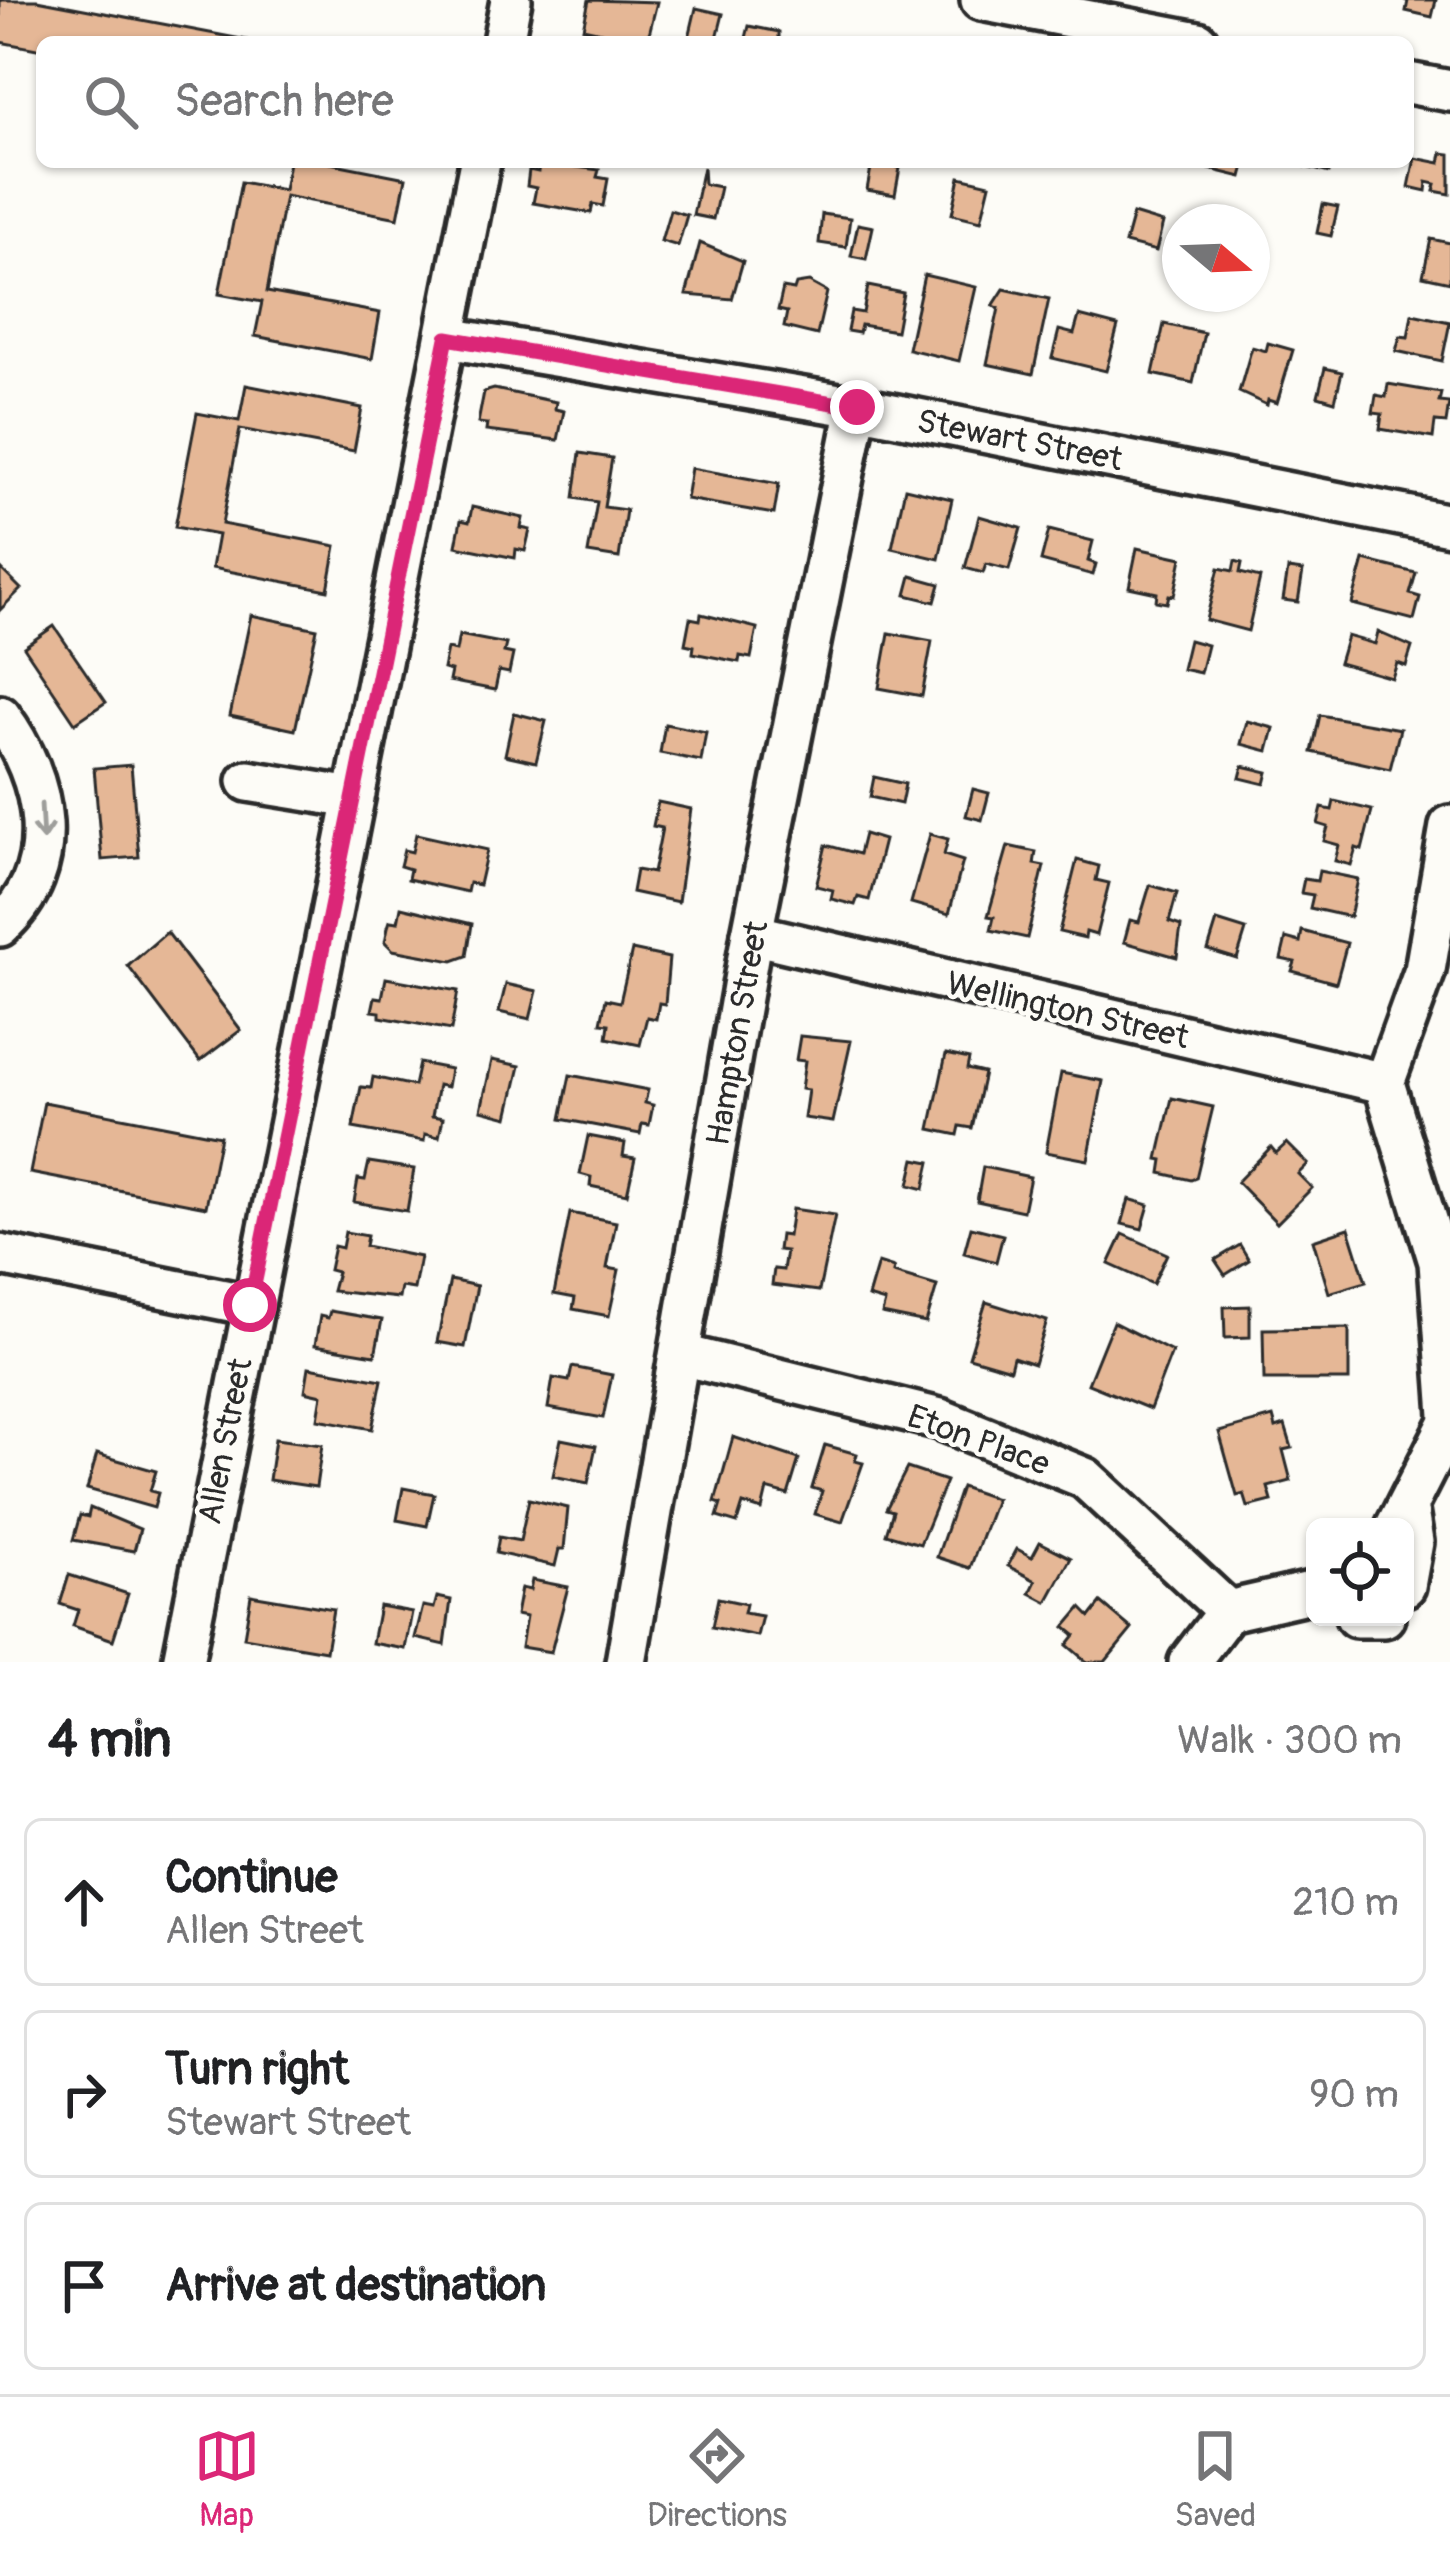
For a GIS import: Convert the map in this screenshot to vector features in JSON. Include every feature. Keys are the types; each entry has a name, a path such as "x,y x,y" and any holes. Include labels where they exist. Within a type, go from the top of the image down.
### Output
{"street":[{"path":"504,36 511,0"},
{"path":"981,0 1167,36"},
{"path":"1414,83 1450,91"},
{"name":"Allen Street","path":"183,1662 250,1305 479,168"},
{"name":"Stewart Street","path":"447,338 857,407 1450,525"},
{"name":"Hampton Street","path":"626,1662 752,934 857,407"},
{"path":"0,716 32,771 43,832 32,885 0,926"},
{"path":"248,781 353,798"},
{"path":"1402,1518 1450,1418 1439,1262 1384,1083 1438,972 1450,826"},
{"name":"Wellington Street","path":"752,934 1384,1083"},
{"path":"0,1255 250,1305"},
{"name":"Eton Place","path":"682,1355 940,1419 1085,1478 1228,1611"},
{"path":"1190,1662 1228,1611 1306,1599"}],"building":[{"path":"0,0 37,0 226,36 36,36 36,49 0,42"},
{"path":"589,0 657,2 648,36 583,28"},
{"path":"1403,0 1436,0 1432,17 1406,11 1408,1"},
{"path":"696,8 723,14 718,36 689,36"},
{"path":"749,26 779,32 779,36 746,36"},
{"path":"1442,153 1450,154 1450,194 1434,191 1436,184 1427,182 1426,191 1409,187 1415,158 1440,163"},
{"path":"288,168 355,168 406,178 398,218 285,196 267,292 380,313 372,359 255,336 262,302 219,294 241,182 284,190"},
{"path":"538,168 599,170 597,177 608,179 603,206 593,204 591,213 533,203 536,188 527,186 529,170 538,172"},
{"path":"703,168 704,184 720,187 713,219 693,215"},
{"path":"871,168 900,168 895,195 867,190"},
{"path":"1205,168 1244,168 1242,177"},
{"path":"960,177 990,184 981,221 952,214"},
{"path":"1323,204 1338,207 1331,236 1317,233"},
{"path":"670,210 687,215 678,246 661,241"},
{"path":"822,214 850,218 846,247 819,243"},
{"path":"1133,214 1162,223 1156,251 1125,243"},
{"path":"858,224 873,227 866,259 851,256"},
{"path":"1431,239 1450,243 1450,282 1423,276"},
{"path":"700,243 743,261 732,299 686,295"},
{"path":"924,275 976,287 959,361 908,349"},
{"path":"809,282 827,292 817,335 784,327 787,312 778,310 783,288 794,290 796,284"},
{"path":"868,286 903,293 896,331 861,325 859,333 847,331 851,311 863,313"},
{"path":"1004,289 1049,299 1033,374 987,364 999,308 993,306"},
{"path":"1412,314 1450,322 1442,361 1396,351 1400,336 1408,337"},
{"path":"1079,316 1118,326 1106,371 1052,358 1059,330 1074,334"},
{"path":"1164,324 1204,333 1193,383 1153,374"},
{"path":"1268,343 1293,350 1277,403 1268,400 1267,405 1239,392 1252,347 1266,351"},
{"path":"1325,368 1342,372 1335,401 1318,396"},
{"path":"1388,384 1441,393 1439,402 1449,403 1446,423 1435,422 1433,438 1380,429 1382,414 1373,413 1376,395 1386,397"},
{"path":"246,385 362,408 354,451 240,429 222,524 336,546 328,590 212,568 218,535 175,527 197,413 239,421"},
{"path":"494,389 556,402 555,409 564,411 558,440 486,431 487,424 478,423 484,392"},
{"path":"580,453 612,458 604,507 626,510 619,558 588,553 597,502 574,498"},
{"path":"691,468 779,484 774,514 686,499"},
{"path":"905,488 952,499 939,559 892,548"},
{"path":"472,507 523,518 521,528 530,530 525,551 516,549 515,558 456,546 461,520 469,522"},
{"path":"979,516 1021,528 1009,570 986,564 983,573 965,568"},
{"path":"1049,530 1093,541 1088,561 1096,564 1093,575 1041,561"},
{"path":"1137,548 1182,558 1174,596 1169,595 1167,603 1156,601 1157,593 1129,587"},
{"path":"1364,560 1416,573 1410,594 1420,597 1414,620 1352,604"},
{"path":"1235,561 1242,563 1240,573 1260,578 1248,631 1206,620 1219,568 1233,571"},
{"path":"0,568 21,589 0,610"},
{"path":"1288,569 1303,571 1298,602 1283,600"},
{"path":"911,576 940,584 935,602 906,595"},
{"path":"701,614 757,628 751,658 740,656 739,662 693,653 694,646 685,644 690,618 700,620"},
{"path":"251,615 317,629 295,730 230,716"},
{"path":"54,626 106,702 75,723 24,647"},
{"path":"1378,632 1412,647 1406,666 1397,663 1392,678 1339,663 1347,636 1375,644"},
{"path":"889,633 932,641 922,696 879,688"},
{"path":"459,635 506,644 504,652 513,654 509,673 499,671 495,690 449,681 451,671 443,669 447,649 456,651"},
{"path":"1189,640 1207,645 1200,673 1182,669"},
{"path":"514,713 546,721 536,762 505,755"},
{"path":"1320,715 1400,729 1390,769 1312,752"},
{"path":"1247,721 1274,728 1268,751 1241,744"},
{"path":"665,724 706,732 701,761 660,753"},
{"path":"131,765 139,857 102,860 94,768"},
{"path":"1243,766 1268,772 1265,784 1240,778"},
{"path":"874,777 905,784 901,804 870,797"},
{"path":"973,789 989,793 982,820 966,816"},
{"path":"1334,801 1372,810 1362,850 1356,848 1351,865 1335,861 1339,845 1324,841 1328,827 1318,824 1322,808 1332,810"},
{"path":"658,802 691,809 678,902 632,892 636,870 653,873 662,828 653,826"},
{"path":"416,834 487,850 479,885 469,883 467,892 408,879 410,869 400,866 404,850 412,852"},
{"path":"864,834 884,840 869,900 858,897 855,905 831,899 833,890 816,886 826,845 859,854"},
{"path":"930,834 948,839 944,855 963,861 949,914 911,903"},
{"path":"1008,846 1036,852 1034,864 1044,866 1027,938 991,930 994,917 988,916"},
{"path":"1077,860 1099,866 1096,880 1109,883 1096,935 1086,932 1085,938 1059,932"},
{"path":"1319,871 1358,879 1350,917 1310,908 1313,895 1301,893 1304,879 1317,881"},
{"path":"1150,885 1177,893 1169,922 1181,926 1177,957 1124,942 1130,920 1139,922"},
{"path":"401,907 472,924 467,956 453,961 393,950 385,942 390,921 398,922"},
{"path":"1217,921 1246,930 1237,959 1208,950"},
{"path":"1302,931 1347,943 1336,983 1292,971 1295,962 1281,959 1286,938 1300,942"},
{"path":"167,932 241,1030 200,1061 128,966"},
{"path":"632,950 669,958 665,1004 659,1003 656,1019 647,1017 640,1045 607,1038 609,1024 601,1023 606,999 620,1002"},
{"path":"386,978 458,991 451,1030 380,1017 380,1012 372,1011 375,997 382,998"},
{"path":"506,984 537,991 530,1019 499,1012"},
{"path":"800,1036 851,1041 833,1122 804,1118 808,1090 801,1089 805,1061 796,1060"},
{"path":"946,1054 969,1059 967,1069 984,1073 972,1128 960,1126 958,1135 930,1129"},
{"path":"492,1060 520,1066 508,1117 481,1110"},
{"path":"419,1063 450,1069 447,1087 438,1085 432,1116 443,1118 439,1137 425,1134 424,1141 353,1128 361,1087 371,1088 373,1077 414,1086"},
{"path":"1061,1073 1103,1081 1088,1160 1046,1152"},
{"path":"570,1075 648,1090 645,1103 653,1105 649,1125 642,1124 640,1134 561,1119"},
{"path":"1172,1098 1213,1107 1196,1178 1191,1180 1161,1173 1163,1160 1158,1159"},
{"path":"44,1102 220,1136 206,1207 30,1173"},
{"path":"588,1136 625,1143 623,1156 635,1158 627,1194 590,1186 591,1177 580,1174"},
{"path":"1287,1143 1308,1164 1298,1174 1312,1188 1277,1223 1237,1182 1271,1147 1276,1153"},
{"path":"915,1159 930,1162 924,1189 909,1185"},
{"path":"369,1162 414,1169 407,1211 354,1202 358,1179 365,1180"},
{"path":"983,1167 1030,1177 1023,1211 977,1201"},
{"path":"1129,1199 1149,1205 1142,1229 1122,1224"},
{"path":"792,1209 835,1215 819,1291 772,1285 774,1269 783,1270 786,1251 778,1250 780,1235 788,1236"},
{"path":"570,1213 616,1222 607,1268 619,1270 609,1316 573,1309 575,1298 554,1294"},
{"path":"971,1227 1003,1235 996,1262 964,1253"},
{"path":"1349,1228 1366,1282 1329,1293 1313,1240"},
{"path":"345,1232 367,1236 365,1246 420,1257 414,1289 401,1287 399,1298 332,1291 337,1272 329,1270 334,1246 342,1248"},
{"path":"1123,1234 1167,1254 1153,1284 1109,1264"},
{"path":"1240,1245 1249,1260 1225,1275 1215,1260"},
{"path":"878,1263 894,1268 893,1273 937,1286 926,1323 882,1314 885,1302 868,1297"},
{"path":"450,1280 477,1286 465,1347 437,1342"},
{"path":"986,1302 1047,1321 1034,1364 1013,1357 1010,1369 969,1357"},
{"path":"1250,1306 1250,1337 1225,1338 1224,1307"},
{"path":"330,1311 382,1320 375,1355 315,1345 320,1316 328,1318"},
{"path":"1113,1322 1172,1352 1150,1409 1088,1384"},
{"path":"1349,1328 1349,1380 1264,1380 1263,1329"},
{"path":"309,1367 382,1380 372,1429 318,1419 322,1395 305,1391"},
{"path":"572,1367 612,1375 603,1418 548,1408 553,1378 569,1381"},
{"path":"1273,1417 1276,1428 1285,1425 1292,1448 1283,1450 1291,1481 1268,1487 1272,1501 1248,1507 1244,1494 1237,1496 1219,1432"},
{"path":"733,1437 799,1459 788,1495 767,1489 762,1510 743,1504 737,1523 717,1517 721,1504 715,1502"},
{"path":"275,1439 322,1445 316,1487 269,1480"},
{"path":"561,1439 596,1446 588,1483 553,1476"},
{"path":"825,1445 857,1454 855,1461 863,1463 842,1522 815,1514 822,1491 812,1488"},
{"path":"97,1454 156,1471 150,1491 158,1493 154,1508 87,1489"},
{"path":"907,1468 946,1481 920,1544 886,1534 893,1511 886,1509"},
{"path":"961,1487 996,1499 970,1568 937,1557"},
{"path":"403,1488 434,1494 427,1526 397,1520"},
{"path":"529,1499 568,1508 564,1549 559,1549 555,1566 496,1553 499,1537 520,1541"},
{"path":"90,1508 140,1529 134,1551 73,1540 80,1515 88,1517"},
{"path":"1040,1542 1071,1558 1047,1602 1030,1593 1036,1581 1008,1566 1017,1549 1032,1557"},
{"path":"69,1575 128,1594 113,1640 73,1626 78,1610 60,1604"},
{"path":"532,1580 568,1587 551,1652 521,1647 526,1617 516,1615 521,1588 530,1590"},
{"path":"251,1595 333,1609 326,1651 244,1637"},
{"path":"437,1597 451,1600 445,1645 415,1638 423,1606 434,1608"},
{"path":"718,1598 746,1604 744,1613 762,1616 757,1636 712,1627"},
{"path":"1101,1603 1132,1629 1105,1662 1087,1662 1067,1645 1075,1635 1065,1627 1081,1608 1090,1617"},
{"path":"379,1606 412,1612 405,1649 372,1643"}],"route":[{"path":"250,1305 447,338 857,407"}]}
